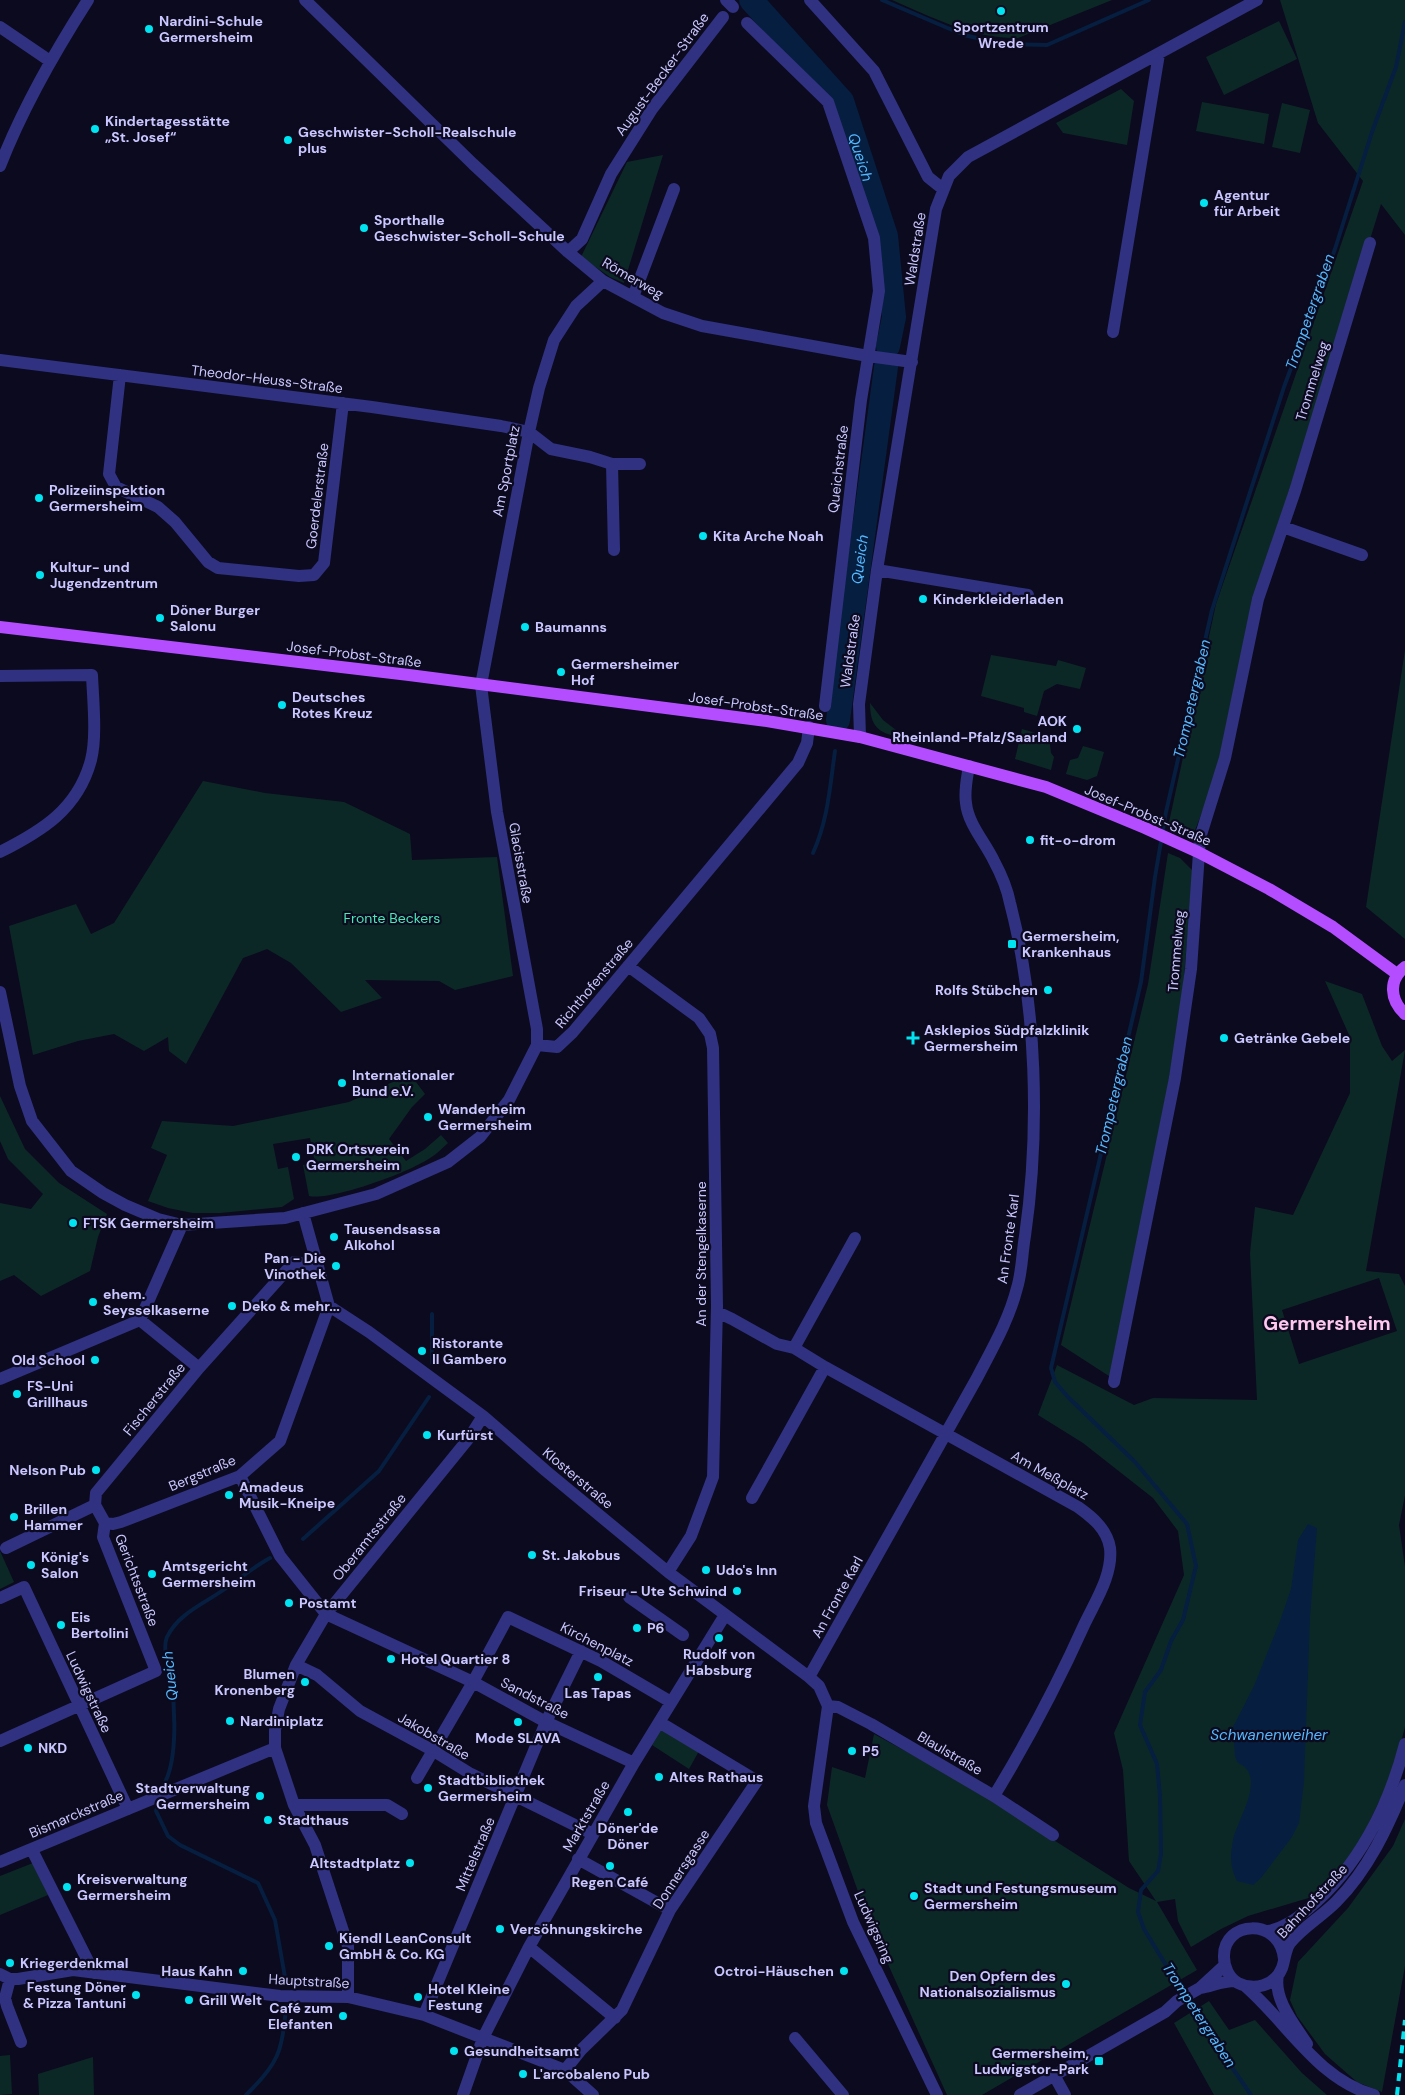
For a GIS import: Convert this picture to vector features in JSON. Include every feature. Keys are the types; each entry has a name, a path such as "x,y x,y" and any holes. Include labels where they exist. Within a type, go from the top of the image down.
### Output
{"main road":[{"name":"Josef-Probst-Straße","path":"0,628 481,685 809,727 860,737 1046,788 1176,841 1269,889 1401,970"},
{"path":"1401,970 1392,991 1399,1008 1405,1014"}],"street":[{"path":"0,166 23,113 50,61 88,0"},
{"name":"Römerweg","path":"305,0 473,164 568,252 603,281 663,313 702,326 868,356 912,362"},
{"path":"810,0 874,71 928,177 943,189"},
{"name":"Waldstraße","path":"860,737 859,704 877,570 936,208 949,176 968,158 1257,0"},
{"name":"August-Becker-Straße","path":"568,252 582,239 611,174 652,109 723,17"},
{"path":"747,23 828,102 874,238 879,291 868,356"},
{"path":"0,28 50,61"},
{"path":"1113,332 1159,54"},
{"path":"633,297 674,189"},
{"name":"Trommelweg","path":"1114,1382 1175,1078 1191,969 1198,852 1225,758 1258,599 1283,527 1370,243"},
{"name":"Am Sportplatz","path":"481,685 539,388 554,340 576,306 603,281"},
{"name":"Queichstraße","path":"825,706 861,400 868,356"},
{"name":"Theodor-Heuss-Straße","path":"0,360 343,404 500,426 529,432"},
{"name":"Goerdelerstraße","path":"120,376 108,474 116,487 158,507 175,522 208,562 218,568 299,576 314,575 324,563 343,404"},
{"path":"529,432 551,449 590,457 612,464 640,464"},
{"path":"612,464 614,550"},
{"path":"1283,527 1362,555"},
{"path":"877,570 1028,595"},
{"path":"0,676 92,676 94,721 91,759 82,782 70,803 52,822 34,835 0,852"},
{"name":"Glacisstraße","path":"481,685 497,812 535,1015 537,1045"},
{"name":"Richthofenstraße","path":"537,1045 557,1047 565,1041 798,763 807,743 809,727"},
{"name":"An Fronte Karl","path":"809,1677 997,1340 1017,1288 1028,1211 1033,1152 1034,1101 1029,1009 1020,941 1008,894 1002,877 968,813 965,793 969,766"},
{"name":"An der Stengelkaserne","path":"628,966 699,1018 707,1029 711,1040 715,1079 717,1312 713,1477 691,1536 668,1572"},
{"path":"0,992 20,1086 32,1122 71,1171 125,1205 158,1219 182,1225 285,1218 376,1194 448,1162 480,1137 498,1115 518,1084 537,1045"},
{"path":"303,1213 329,1306"},
{"path":"0,1380 140,1320 182,1225"},
{"path":"794,1348 855,1238"},
{"name":"Fischerstraße","path":"95,1505 96,1493 199,1368 294,1262 307,1264 318,1270"},
{"name":"Klosterstraße","path":"329,1306 370,1332 483,1416 668,1572 809,1677 819,1686 828,1706"},
{"name":"Bergstraße","path":"105,1523 121,1522 240,1476 280,1441 329,1306"},
{"name":"Am Meßplatz","path":"717,1312 777,1344 794,1348 1078,1507 1095,1521 1102,1530 1109,1546 1110,1563 1106,1579 1070,1657 1035,1726 994,1796"},
{"path":"140,1320 199,1368"},
{"path":"752,1498 825,1367"},
{"name":"Oberamtsstraße","path":"348,1997 348,1946 315,1845 294,1805 275,1748 275,1730 280,1709 296,1665 326,1614 469,1438 483,1416"},
{"name":"Sandstraße","path":"240,1476 280,1556 326,1614 473,1682 546,1722 634,1763"},
{"path":"6,1548 95,1505"},
{"name":"Gerichtsstraße","path":"78,1706 156,1671 103,1537 105,1523 95,1505"},
{"name":"Ludwigstraße","path":"0,1598 24,1587 78,1706 128,1809"},
{"path":"629,1597 682,1635"},
{"name":"Marktstraße","path":"463,2095 483,2038 529,1947 634,1763 725,1614"},
{"name":"Kirchenplatz","path":"473,1682 508,1617 581,1651 671,1702"},
{"name":"Mittelstraße","path":"424,2015 546,1722 581,1651"},
{"name":"Jakobstraße","path":"296,1665 317,1675 360,1711 432,1750 470,1774 593,1834"},
{"path":"417,1778 473,1682"},
{"path":"0,1740 78,1706"},
{"name":"Blaulstraße","path":"828,1706 844,1710 994,1796 1053,1835"},
{"name":"Ludwigsring","path":"828,1706 814,1806 816,1823 853,1922 937,2095"},
{"name":"Donnersgasse","path":"565,2070 581,2050 622,2010 670,1910 757,1781 659,1722"},
{"name":"Bahnhofstraße","path":"1225,1964 1225,1948 1235,1934 1251,1928 1268,1931 1275,1930 1294,1921 1326,1894 1356,1857 1378,1819 1397,1772 1405,1744"},
{"name":"Bismarckstraße","path":"0,1862 128,1809 166,1791 275,1748"},
{"name":"Bahnhofstraße","path":"1278,1975 1288,1945 1336,1902 1366,1864 1389,1823 1405,1786"},
{"path":"294,1805 387,1805 402,1814"},
{"path":"32,1850 94,1973"},
{"path":"578,1859 670,1910"},
{"name":"Bahnhofstraße","path":"1268,1931 1280,1943 1284,1959"},
{"path":"529,1947 615,2018"},
{"path":"1020,2095 1165,2012 1225,1964 1228,1972 1319,2062 1353,2086 1374,2095"},
{"name":"Hauptstraße","path":"5,1976 26,1978 65,1970 280,1996 348,1997 424,2015 565,2070 593,2095"},
{"path":"1196,1989 1226,1981 1254,1988 1263,1986 1278,1975"},
{"path":"1278,1975 1276,1985 1281,2000 1319,2062"},
{"path":"5,1976 7,2006 21,2042"},
{"path":"795,2038 843,2095"},
{"path":"1054,2075 1065,2095"}],"green space":[{"name":"Sportzentrum Wrede","path":"892,0 1112,0 1018,38 985,35 969,31"},
{"path":"1280,0 1405,0 1405,235 1381,204 1290,497 1223,758 1194,833 1190,837 1168,827 1216,604 1363,181 1318,123"},
{"path":"1279,21 1297,59 1224,95 1206,57"},
{"path":"1121,89 1134,101 1127,145 1063,133 1056,123"},
{"path":"1202,102 1269,114 1264,144 1196,131"},
{"path":"1282,103 1310,110 1300,153 1272,147"},
{"path":"663,155 624,283 610,277 581,257 627,162"},
{"path":"1405,650 1405,939 1366,907"},
{"path":"991,655 1056,666 1058,660 1086,668 1080,689 1057,684 1044,691 1037,716 1024,712 1024,708 981,696"},
{"path":"870,703 883,720 909,740 880,730 873,720"},
{"path":"1022,729 1049,737 1051,753 1054,757 1051,770 1015,759"},
{"path":"1083,746 1104,752 1097,776 1087,780 1066,774 1070,760 1078,758"},
{"name":"Fronte Beckers","path":"203,781 265,793 344,802 410,834 412,860 497,857 513,976 455,990 439,981 365,980 382,998 341,1012 291,963 267,949 243,958 186,1064 169,1051 168,1037 144,1051 114,1034 78,1041 33,1055 9,926 76,904 91,934 114,923"},
{"path":"1168,853 1180,858 1193,871 1183,988 1174,1063 1112,1378 1061,1345 1148,984"},
{"path":"1325,981 1362,994 1382,1046 1392,1061 1405,1050 1366,1271 1399,1274 1405,1286 1405,1495 1399,1525 1405,1567 1405,1727 1393,1772 1357,1848 1322,1894 1248,1916 1191,1947 1178,1921 1175,1899 1157,1902 1197,1970 982,2095 947,2095 869,1922 827,1805 832,1767 865,1778 874,1734 964,1783 1129,1888 1156,1901 1129,1861 1123,1770 1114,1733 1184,1575 1178,1531 1153,1498 1083,1443 1038,1415 1057,1365 1134,1405 1153,1398 1257,1400 1250,1253 1255,1207 1293,1215 1350,1093 1350,1037","holes":["1379,1278 1397,1331 1299,1364 1282,1310"]},
{"path":"410,1074 425,1094 412,1107 389,1139 406,1161 425,1149 441,1135 448,1143 435,1155 406,1171 352,1190 335,1194 309,1196 303,1165 315,1163 310,1138 273,1144 278,1169 288,1167 294,1199 282,1207 220,1213 193,1213 168,1208 148,1201 167,1155 151,1148 162,1121 233,1126 349,1102"},
{"path":"0,1096 25,1149 59,1183 107,1214 98,1237 90,1271 41,1296 14,1275 0,1281 0,1203 31,1209 43,1194 8,1159 0,1141"},
{"path":"0,1551 14,1582 0,1589"},
{"path":"663,1727 699,1751 689,1769 652,1745"},
{"path":"1405,1819 1405,1966 1382,2092 1357,2082 1325,2054 1297,2016 1290,2000 1298,1962 1348,1908 1393,1846"},
{"path":"33,1863 48,1895 0,1915 0,1876"},
{"path":"1209,2001 1229,2030 1255,2020 1302,2073 1327,2095 1214,2095 1174,2023"},
{"path":"10,2055 12,2094 0,2095 0,2056"},
{"path":"93,2057 94,2095 39,2095 38,2074"}],"water":[{"name":"Schwanenweiher","path":"1308,1524 1317,1528 1310,1617 1304,1782 1299,1823 1292,1837 1261,1878 1253,1885 1237,1881 1232,1866 1233,1840 1251,1787 1247,1769 1238,1763 1235,1757 1233,1727 1254,1686 1280,1621 1291,1589 1298,1540"}],"waterway":[{"name":"Queich","path":"751,0 842,101 886,236 894,317 888,346"},
{"name":"Trompetergraben","path":"882,0 964,35 1003,44 1047,45 1149,0"},
{"name":"Trompetergraben","path":"1251,2095 1222,2053 1196,2006 1175,1984 1172,1975 1144,1929 1138,1912 1141,1890 1158,1871 1161,1854 1160,1796 1157,1764 1140,1725 1145,1692 1161,1670 1171,1641 1183,1620 1196,1566 1187,1524 1135,1462 1068,1397 1055,1382 1051,1368 1141,982 1166,812 1212,610 1284,387 1335,249 1372,132 1396,67 1405,22"},
{"name":"Queich","path":"838,720 886,367"},
{"name":"Queich","path":"813,853 825,815 835,751"},
{"name":"Queich","path":"432,1314 432,1363"},
{"name":"Queich","path":"303,1539 379,1471 429,1397"},
{"name":"Queich","path":"164,1784 172,1761 174,1732 171,1678 166,1652 167,1637 172,1628 186,1614 270,1558"},
{"name":"Queich","path":"158,1805 156,1811 168,1836 180,1845 258,1883 275,1920 286,1983"},
{"name":"Queich","path":"246,2095 265,2074 277,2056 283,2035 286,2006"}],"railway":[{"path":"1397,2095 1405,2020"}],"place":[{"name":"Sportzentrum Wrede","path":"1001,11"},
{"name":"Nardini-Schule Germersheim","path":"149,29"},
{"name":"Kindertagesstätte „St. Josef“","path":"95,129"},
{"name":"Geschwister-Scholl-Realschule plus","path":"288,140"},
{"name":"Agentur für Arbeit","path":"1204,203"},
{"name":"Sporthalle Geschwister-Scholl-Schule","path":"364,228"},
{"name":"Polizeiinspektion Germersheim","path":"39,498"},
{"name":"Kita Arche Noah","path":"703,536"},
{"name":"Kultur- und Jugendzentrum","path":"40,575"},
{"name":"Kinderkleiderladen","path":"923,599"},
{"name":"Döner Burger Salonu","path":"160,618"},
{"name":"Baumanns","path":"525,627"},
{"name":"Germersheimer Hof","path":"561,672"},
{"name":"Deutsches Rotes Kreuz","path":"282,705"},
{"name":"AOK Rheinland-Pfalz/Saarland","path":"1077,729"},
{"name":"fit-o-drom","path":"1030,840"},
{"name":"Germersheim, Krankenhaus","path":"1012,944"},
{"name":"Rolfs Stübchen","path":"1048,990"},
{"name":"Asklepios Südpfalzklinik Germersheim","path":"913,1038"},
{"name":"Getränke Gebele","path":"1224,1038"},
{"name":"Internationaler Bund e.V.","path":"342,1083"},
{"name":"Wanderheim Germersheim","path":"428,1117"},
{"name":"DRK Ortsverein Germersheim","path":"296,1157"},
{"name":"FTSK Germersheim","path":"73,1223"},
{"name":"Tausendsassa Alkohol","path":"334,1237"},
{"name":"Pan - Die Vinothek","path":"336,1266"},
{"name":"ehem. Seysselkaserne","path":"93,1302"},
{"name":"Deko & mehr...","path":"232,1306"},
{"name":"Ristorante Il Gambero","path":"422,1351"},
{"name":"Old School","path":"95,1360"},
{"name":"FS-Uni Grillhaus","path":"17,1394"},
{"name":"Kurfürst","path":"427,1435"},
{"name":"Nelson Pub","path":"96,1470"},
{"name":"Amadeus Musik-Kneipe","path":"229,1495"},
{"name":"Brillen Hammer","path":"14,1517"},
{"name":"St. Jakobus","path":"532,1555"},
{"name":"König's Salon","path":"31,1565"},
{"name":"Udo's Inn","path":"706,1570"},
{"name":"Amtsgericht Germersheim","path":"152,1574"},
{"name":"Friseur - Ute Schwind","path":"737,1591"},
{"name":"Postamt","path":"289,1603"},
{"name":"Eis Bertolini","path":"61,1625"},
{"name":"P6","path":"637,1628"},
{"name":"Rudolf von Habsburg","path":"719,1638"},
{"name":"Hotel Quartier 8","path":"391,1659"},
{"name":"Las Tapas","path":"598,1677"},
{"name":"Blumen Kronenberg","path":"305,1682"},
{"name":"Nardiniplatz","path":"230,1721"},
{"name":"Mode SLAVA","path":"518,1722"},
{"name":"NKD","path":"28,1748"},
{"name":"P5","path":"852,1751"},
{"name":"Altes Rathaus","path":"659,1777"},
{"name":"Stadtbibliothek Germersheim","path":"428,1788"},
{"name":"Stadtverwaltung Germersheim","path":"260,1796"},
{"name":"Döner'de Döner","path":"628,1812"},
{"name":"Stadthaus","path":"268,1820"},
{"name":"Altstadtplatz","path":"410,1863"},
{"name":"Regen Café","path":"610,1866"},
{"name":"Kreisverwaltung Germersheim","path":"67,1887"},
{"name":"Stadt und Festungsmuseum Germersheim","path":"914,1896"},
{"name":"Versöhnungskirche","path":"500,1929"},
{"name":"Kiendl LeanConsult GmbH & Co. KG","path":"329,1946"},
{"name":"Kriegerdenkmal","path":"10,1963"},
{"name":"Haus Kahn","path":"243,1971"},
{"name":"Octroi-Häuschen","path":"844,1971"},
{"name":"Den Opfern des Nationalsozialismus","path":"1066,1984"},
{"name":"Festung Döner & Pizza Tantuni","path":"136,1995"},
{"name":"Hotel Kleine Festung","path":"418,1997"},
{"name":"Grill Welt","path":"189,2000"},
{"name":"Café zum Elefanten","path":"343,2016"},
{"name":"Gesundheitsamt","path":"454,2051"},
{"name":"Germersheim, Ludwigstor-Park","path":"1099,2061"},
{"name":"L'arcobaleno Pub","path":"523,2074"}],"district":[{"name":"Germersheim","path":"1327,1323"}]}
